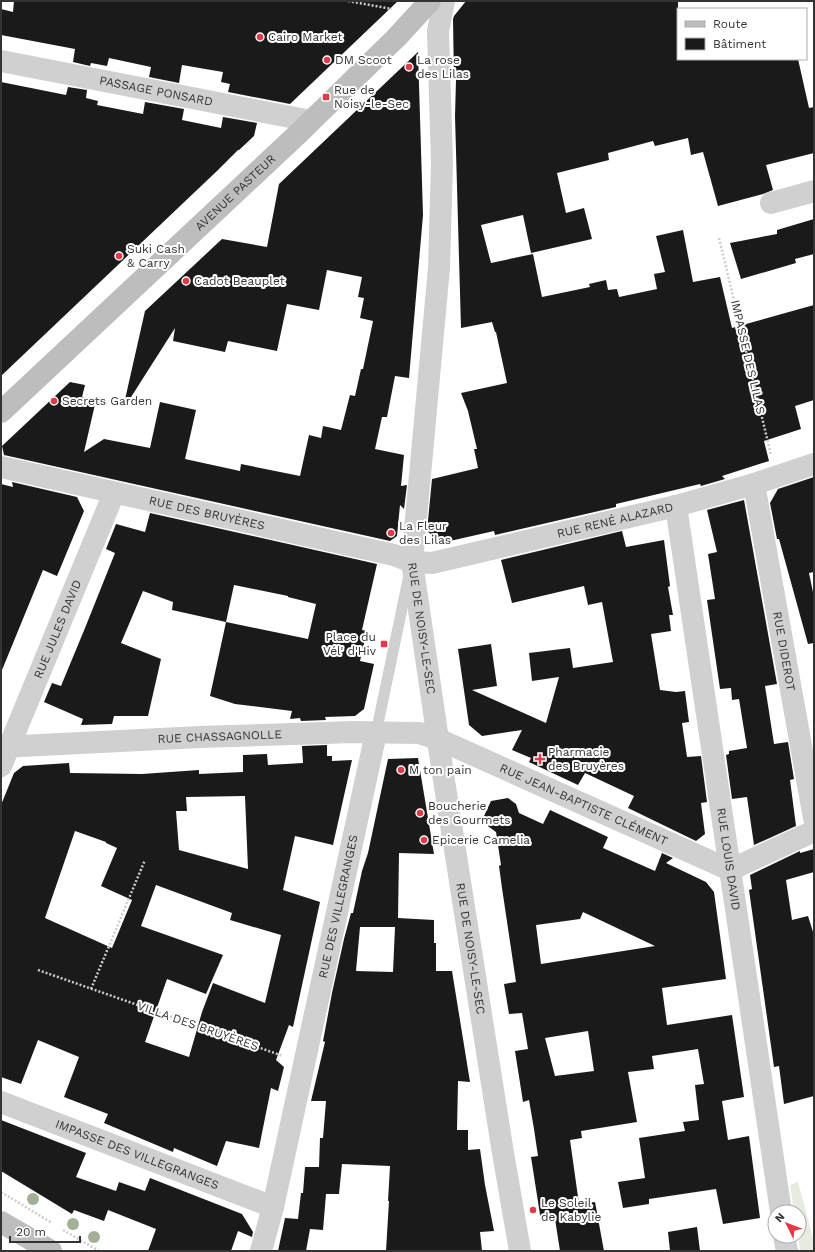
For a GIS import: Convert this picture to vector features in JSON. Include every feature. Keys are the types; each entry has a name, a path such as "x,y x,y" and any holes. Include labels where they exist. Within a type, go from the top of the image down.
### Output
{"main road":[{"name":"AVENUE PASTEUR","path":"1,412 312,121 424,8"},
{"path":"1,1222 51,1251"}],"street":[{"name":"RUE DE NOISY-LE-SEC","path":"444,1 438,31 442,163 439,268 412,562 501,1146 520,1251"},
{"name":"PASSAGE PONSARD","path":"1,61 312,121"},
{"path":"771,203 814,191"},
{"name":"RUE RENÉ ALAZARD","path":"412,562 432,563 676,506 754,484 814,464"},
{"name":"RUE DES BRUYÈRES","path":"1,467 394,555 412,562"},
{"name":"RUE DIDEROT","path":"754,484 814,818"},
{"name":"RUE JULES DAVID","path":"3,754 114,493"},
{"name":"RUE LOUIS DAVID","path":"676,506 780,1204"},
{"name":"RUE CHASSAGNOLLE","path":"3,754 200,737 353,732 419,733 438,739"},
{"name":"RUE DES VILLEGRANGES","path":"261,1251 273,1206 376,733"},
{"name":"RUE JEAN-BAPTISTE CLÉMENT","path":"438,739 730,870"},
{"path":"730,870 814,831"},
{"name":"IMPASSE DES VILLEGRANGES","path":"1,1102 273,1206"}],"lane":[{"name":"RUE DES VILLEGRANGES","path":"376,733 412,562"}],"path":[{"path":"348,1 424,8"},
{"name":"IMPASSE DES LILAS","path":"719,238 776,477"},
{"path":"91,989 145,860"},
{"name":"VILLA DES BRUYÈRES","path":"38,970 304,1064"},
{"path":"1,1192 53,1223"},
{"path":"60,1227 98,1251"}],"shaded area":[{"path":"798,1182 804,1204 793,1204 790,1185"},
{"path":"807,1216 814,1242 814,1251 800,1251 799,1244 807,1244"}],"building":[{"path":"14,1 398,1 290,104 228,92 230,84 221,82 223,72 182,65 179,83 149,77 151,67 109,58 107,66 91,63 90,66 73,62 75,49 1,35 1,9 13,12"},
{"path":"466,1 678,1 677,60 798,60 809,108 814,107 814,153 766,165 773,190 718,206 703,152 691,155 688,138 655,146 653,141 608,153 609,160 557,173 566,213 584,208 592,239 531,253 523,215 481,225 491,263 533,254 542,297 590,287 589,284 606,280 608,290 617,289 619,297 657,289 654,274 665,272 656,236 683,230 693,282 720,277 732,328 814,305 814,400 795,406 801,429 764,441 769,461 722,476 725,479 701,486 700,484 616,504 616,507 495,535 494,531 441,543 427,531 432,479 478,468 474,449 477,449 468,411 461,393 507,383 496,332 492,322 461,328 455,116 456,80 454,80 454,16"},
{"path":"418,52 423,215 409,378 395,376 387,417 382,417 375,449 404,455 401,486 407,485 404,509 400,505 397,536 390,541 4,455 2,446 70,382 85,385 82,397 96,400 84,452 104,439 150,448 160,402 196,410 185,459 240,471 241,464 300,476 309,435 321,438 323,426 341,430 350,395 355,396 361,369 363,369 373,321 360,318 364,298 358,297 362,277 327,270 319,310 287,304 277,351 228,341 225,352 173,341 175,328 126,405 124,404 145,311 222,239 267,247 279,184"},
{"path":"1,82 66,95 68,87 87,90 86,98 98,101 97,105 143,114 145,102 184,109 182,120 221,128 223,117 257,123 254,136 1,376"},
{"path":"814,219 814,254 795,259 796,263 741,279 730,243 777,234 777,230"},
{"path":"814,477 814,572 809,573 814,597 814,643 808,644 779,539 777,539 770,503 778,489"},
{"path":"12,482 77,497 84,511 57,576 43,570 2,670 1,484 13,487"},
{"path":"744,500 777,684 765,686 774,744 788,742 794,779 790,780 796,826 754,845 747,797 732,799 726,755 729,754 729,751 747,748 739,699 732,700 731,688 720,689 707,600 715,599 708,554 717,552 707,510"},
{"path":"150,513 377,564 362,630 367,631 360,661 374,664 364,709 355,716 325,717 326,720 301,721 300,718 290,719 292,711 235,704 210,696 226,622 172,610 173,602 143,591 121,643 161,659 148,716 114,716 112,724 81,725 83,719 44,702 52,683 61,686 85,628 115,553 106,549 116,524 145,532","holes":["234,585 288,596 316,604 308,639 226,622"]},
{"path":"622,531 626,547 664,540 670,586 668,587 673,615 669,615 671,631 651,634 660,690 676,692 685,691 689,722 682,723 687,757 701,756 707,802 701,803 705,834 696,841 628,808 634,796 585,773 578,785 529,762 531,758 512,750 522,730 482,736 469,725 458,649 491,644 497,686 472,690 546,723 559,677 532,681 529,653 570,648 573,668 613,662 602,602 588,605 584,586 512,603 501,560"},
{"path":"327,745 327,756 332,756 332,761 352,760 333,845 295,836 283,890 320,902 293,1027 289,1025 276,1060 284,1067 278,1091 271,1088 259,1148 226,1141 217,1166 174,1148 173,1152 104,1123 108,1114 64,1097 79,1057 38,1040 21,1084 1,1077 1,805 14,773 23,766 69,763 70,773 142,774 199,770 199,774 243,772 243,755 267,754 268,765 303,763 302,746","holes":["245,796 248,869 179,850 176,811 187,811 186,797","75,831 106,842 117,848 101,886 132,900 112,948 45,918","156,885 232,913 230,920 281,935 265,1003 213,983 202,1012 189,1057 145,1042 167,979 206,994 223,955 141,926"]},
{"path":"418,758 434,854 399,853 398,918 434,920 436,971 452,971 470,1082 458,1081 457,1130 468,1130 468,1150 480,1149 494,1231 480,1232 482,1251 386,1251 390,1166 342,1164 339,1194 326,1194 323,1230 310,1229 306,1251 278,1251 285,1218 298,1219 301,1193 303,1193 305,1167 319,1167 320,1138 323,1138 326,1101 311,1101 325,1042 323,1041 344,939 351,913 353,913 362,871 368,853 388,759","holes":["360,927 395,927 393,972 356,971"]},
{"path":"508,798 516,804 519,813 543,824 550,810 608,837 603,848 655,871 662,853 673,858 666,863 706,882 714,892 726,979 662,988 667,1025 732,1015 744,1097 722,1101 728,1140 749,1136 760,1218 723,1224 716,1189 649,1199 649,1204 623,1208 618,1182 645,1178 639,1138 685,1131 683,1122 699,1120 695,1085 704,1084 698,1049 652,1056 654,1069 628,1072 637,1122 581,1131 582,1138 570,1140 579,1204 595,1202 604,1251 560,1251 555,1219 541,1221 531,1157 538,1156 534,1129 529,1100 523,1102 515,1051 528,1049 522,1013 509,1014 504,984 516,982 499,866 501,865 496,832 485,824 484,816 491,801","holes":["583,912 655,946 541,964 536,925 580,919","588,1031 594,1071 555,1076 545,1038"]},
{"path":"814,849 814,872 786,880 792,920 808,916 814,935 814,1096 784,1104 779,1066 774,1067 749,890 752,889 750,875 800,851 800,853"},
{"path":"1,1120 86,1153 76,1177 116,1191 119,1182 145,1191 150,1178 242,1214 253,1232 252,1237 238,1231 231,1251 148,1251 156,1229 108,1210 104,1221 74,1210 72,1214 1,1171"},
{"path":"697,1227 700,1251 670,1251 668,1232"}],"place":[{"name":"Cairo Market","path":"260,37"},
{"name":"DM Scoot","path":"327,60"},
{"name":"La rose des Lilas","path":"409,67"},
{"name":"Rue de Noisy-le-Sec","path":"326,97"},
{"name":"Suki Cash & Carry","path":"119,256"},
{"name":"Cadot Beauplet","path":"186,281"},
{"name":"Secrets Garden","path":"54,401"},
{"name":"La Fleur des Lilas","path":"391,533"},
{"name":"Place du Vél' d'Hiv","path":"384,644"},
{"name":"Pharmacie des Bruyères","path":"540,759"},
{"name":"M ton pain","path":"401,770"},
{"name":"Boucherie des Gourmets","path":"420,813"},
{"name":"Epicerie Camelia","path":"424,840"},
{"name":"Le Soleil de Kabylie","path":"533,1210"}]}
